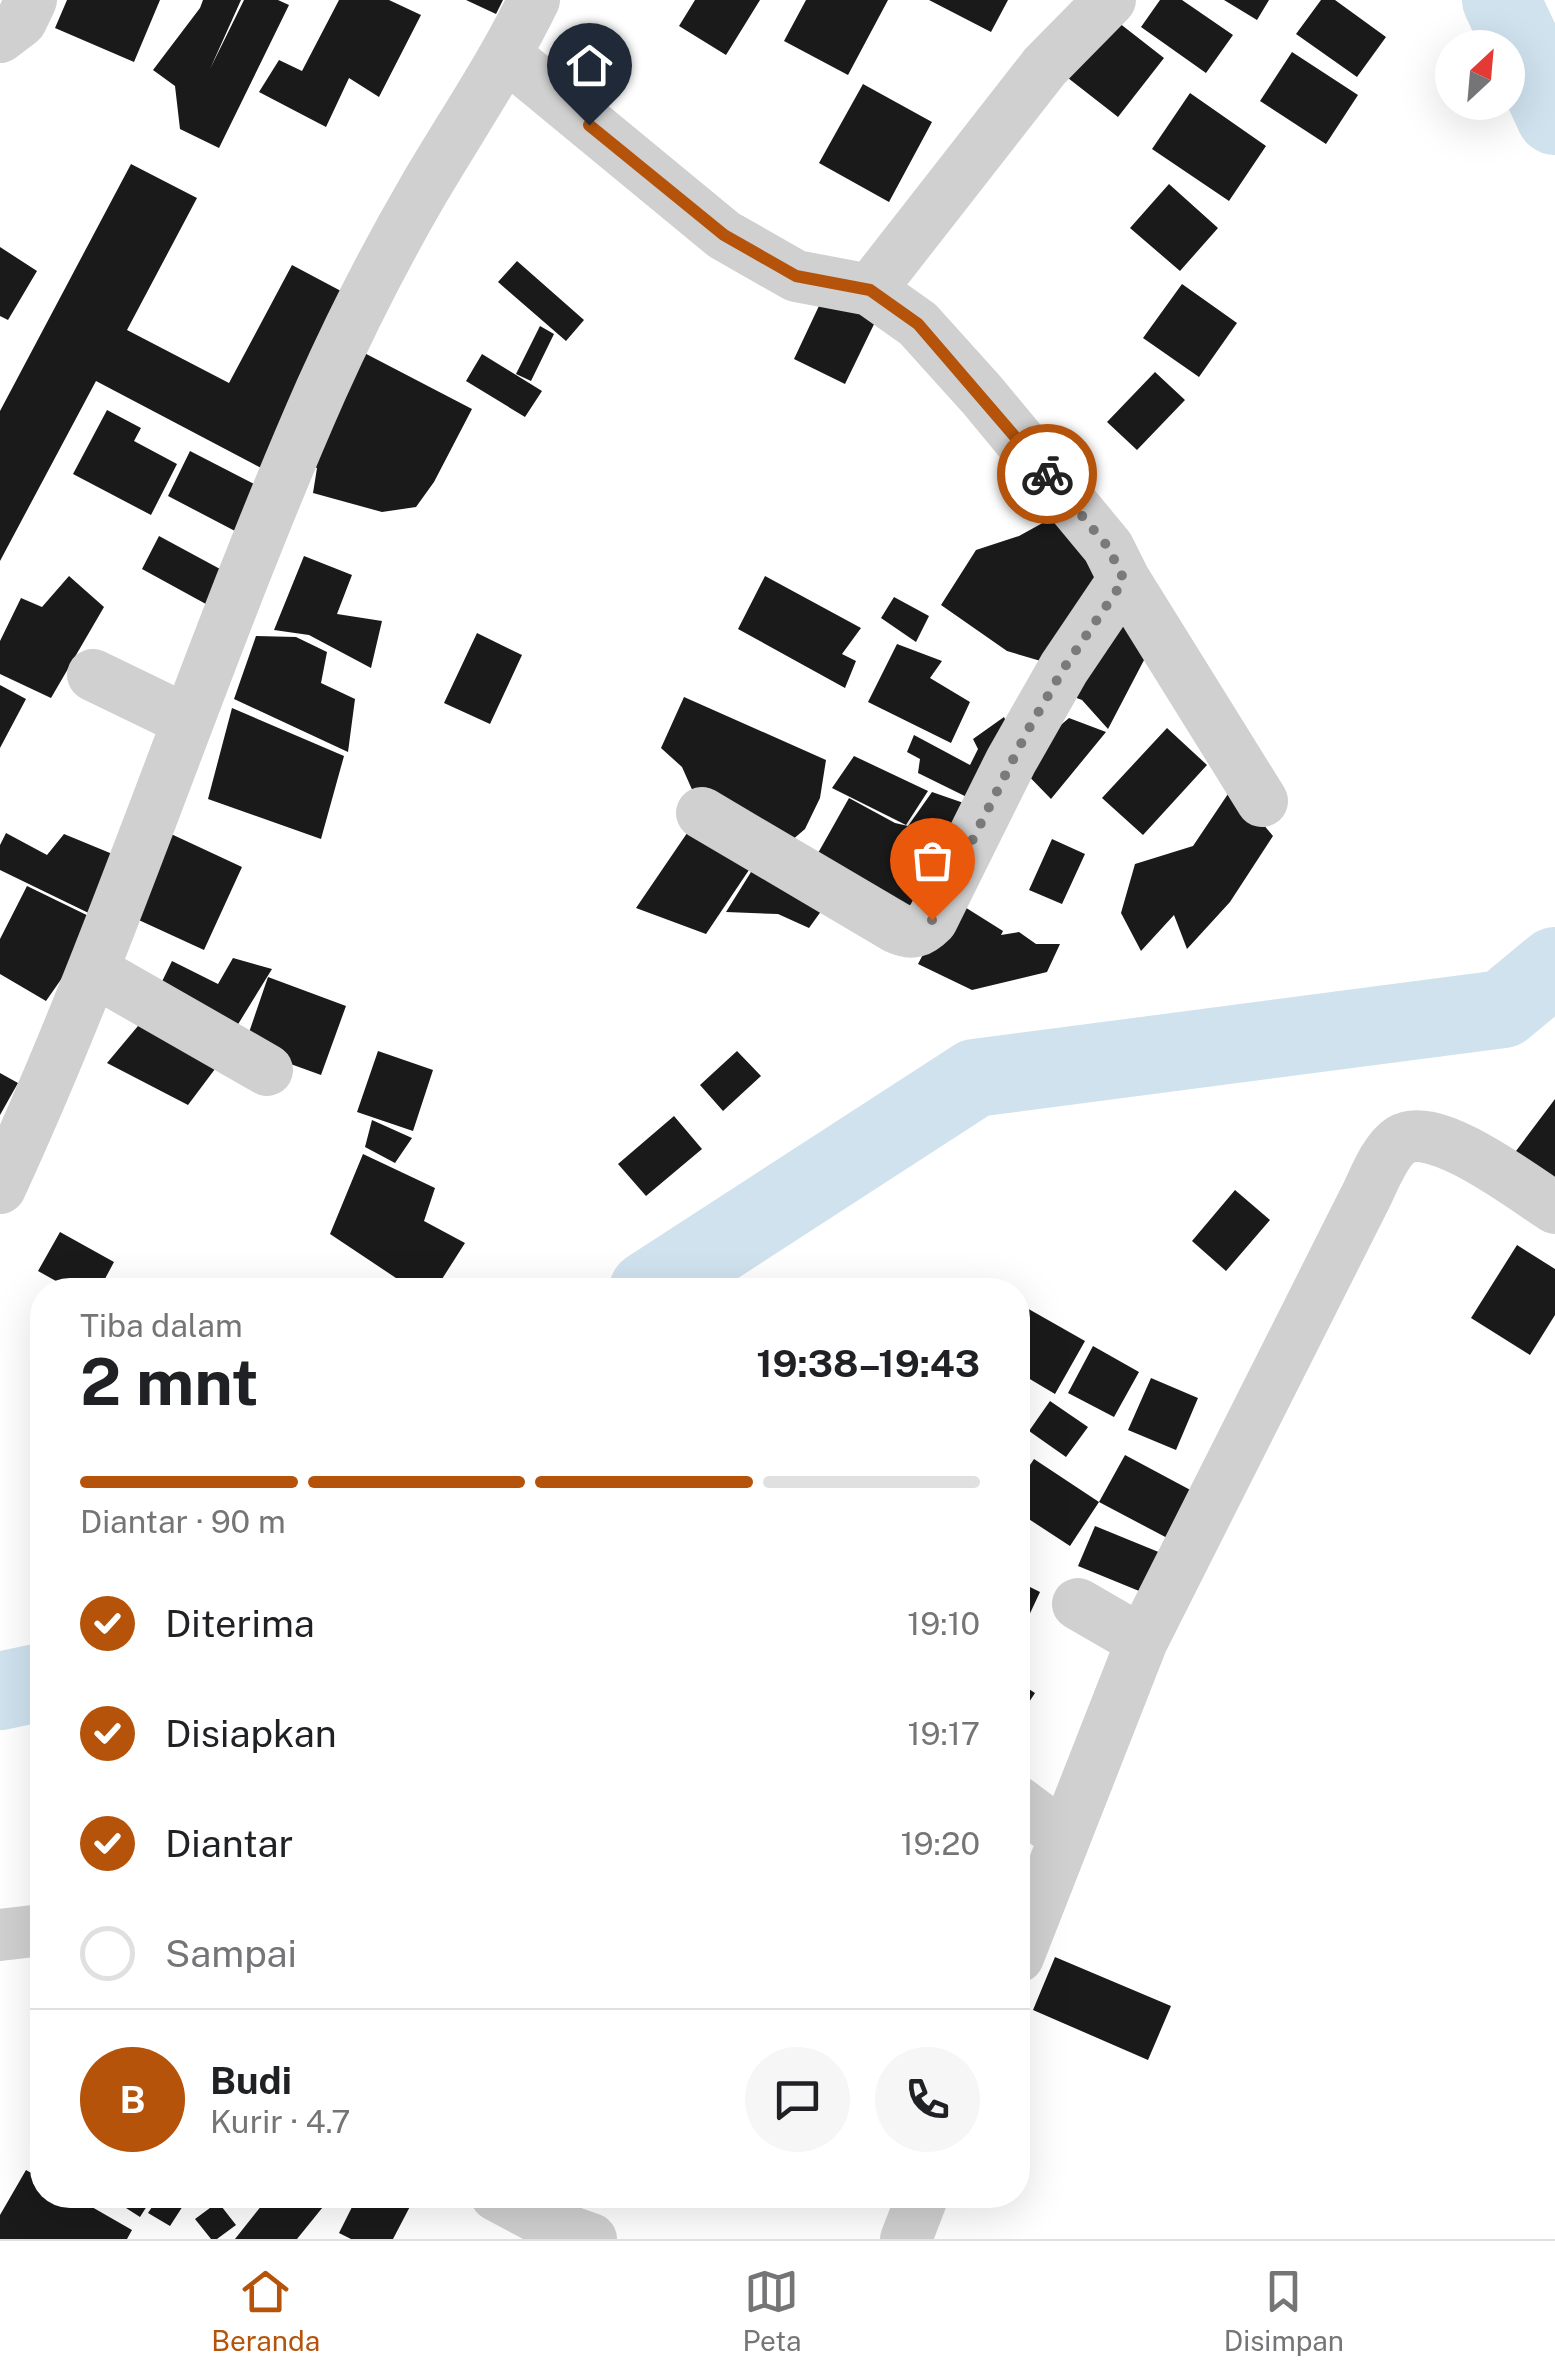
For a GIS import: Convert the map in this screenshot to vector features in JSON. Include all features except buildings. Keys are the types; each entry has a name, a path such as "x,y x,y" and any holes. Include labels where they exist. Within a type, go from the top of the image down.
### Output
{"street":[{"path":"0,38 21,21 31,0"},
{"path":"0,1188 94,971 320,392 372,282 506,56 534,0"},
{"path":"870,290 1045,66 1110,0"},
{"path":"506,56 724,235 796,276 870,290 918,324 1108,547 1124,580 1262,801"},
{"path":"702,813 897,928 908,933 922,930 932,920 1011,761 1064,668 1124,580"},
{"path":"93,675 188,722"},
{"path":"94,971 267,1070"},
{"path":"1030,1927 1142,1641 1372,1185 1397,1144 1420,1135 1446,1141 1555,1208"},
{"path":"1078,1604 1142,1641"},
{"path":"1030,1811 1065,1838"},
{"path":"0,1935 30,1931"},
{"path":"520,2208 554,2226 592,2239"},
{"path":"906,2239 918,2208"}],"waterway":[{"path":"1501,0 1555,116"},
{"path":"667,1278 975,1078 1503,1009 1555,966"},
{"path":"0,1691 30,1685"}],"way so far":[{"path":"932,920 1028,730 1064,668 1124,580 1108,547 1047,474"}],"route":[{"path":"589,125 724,235 796,276 870,290 918,324 1047,474"}]}
